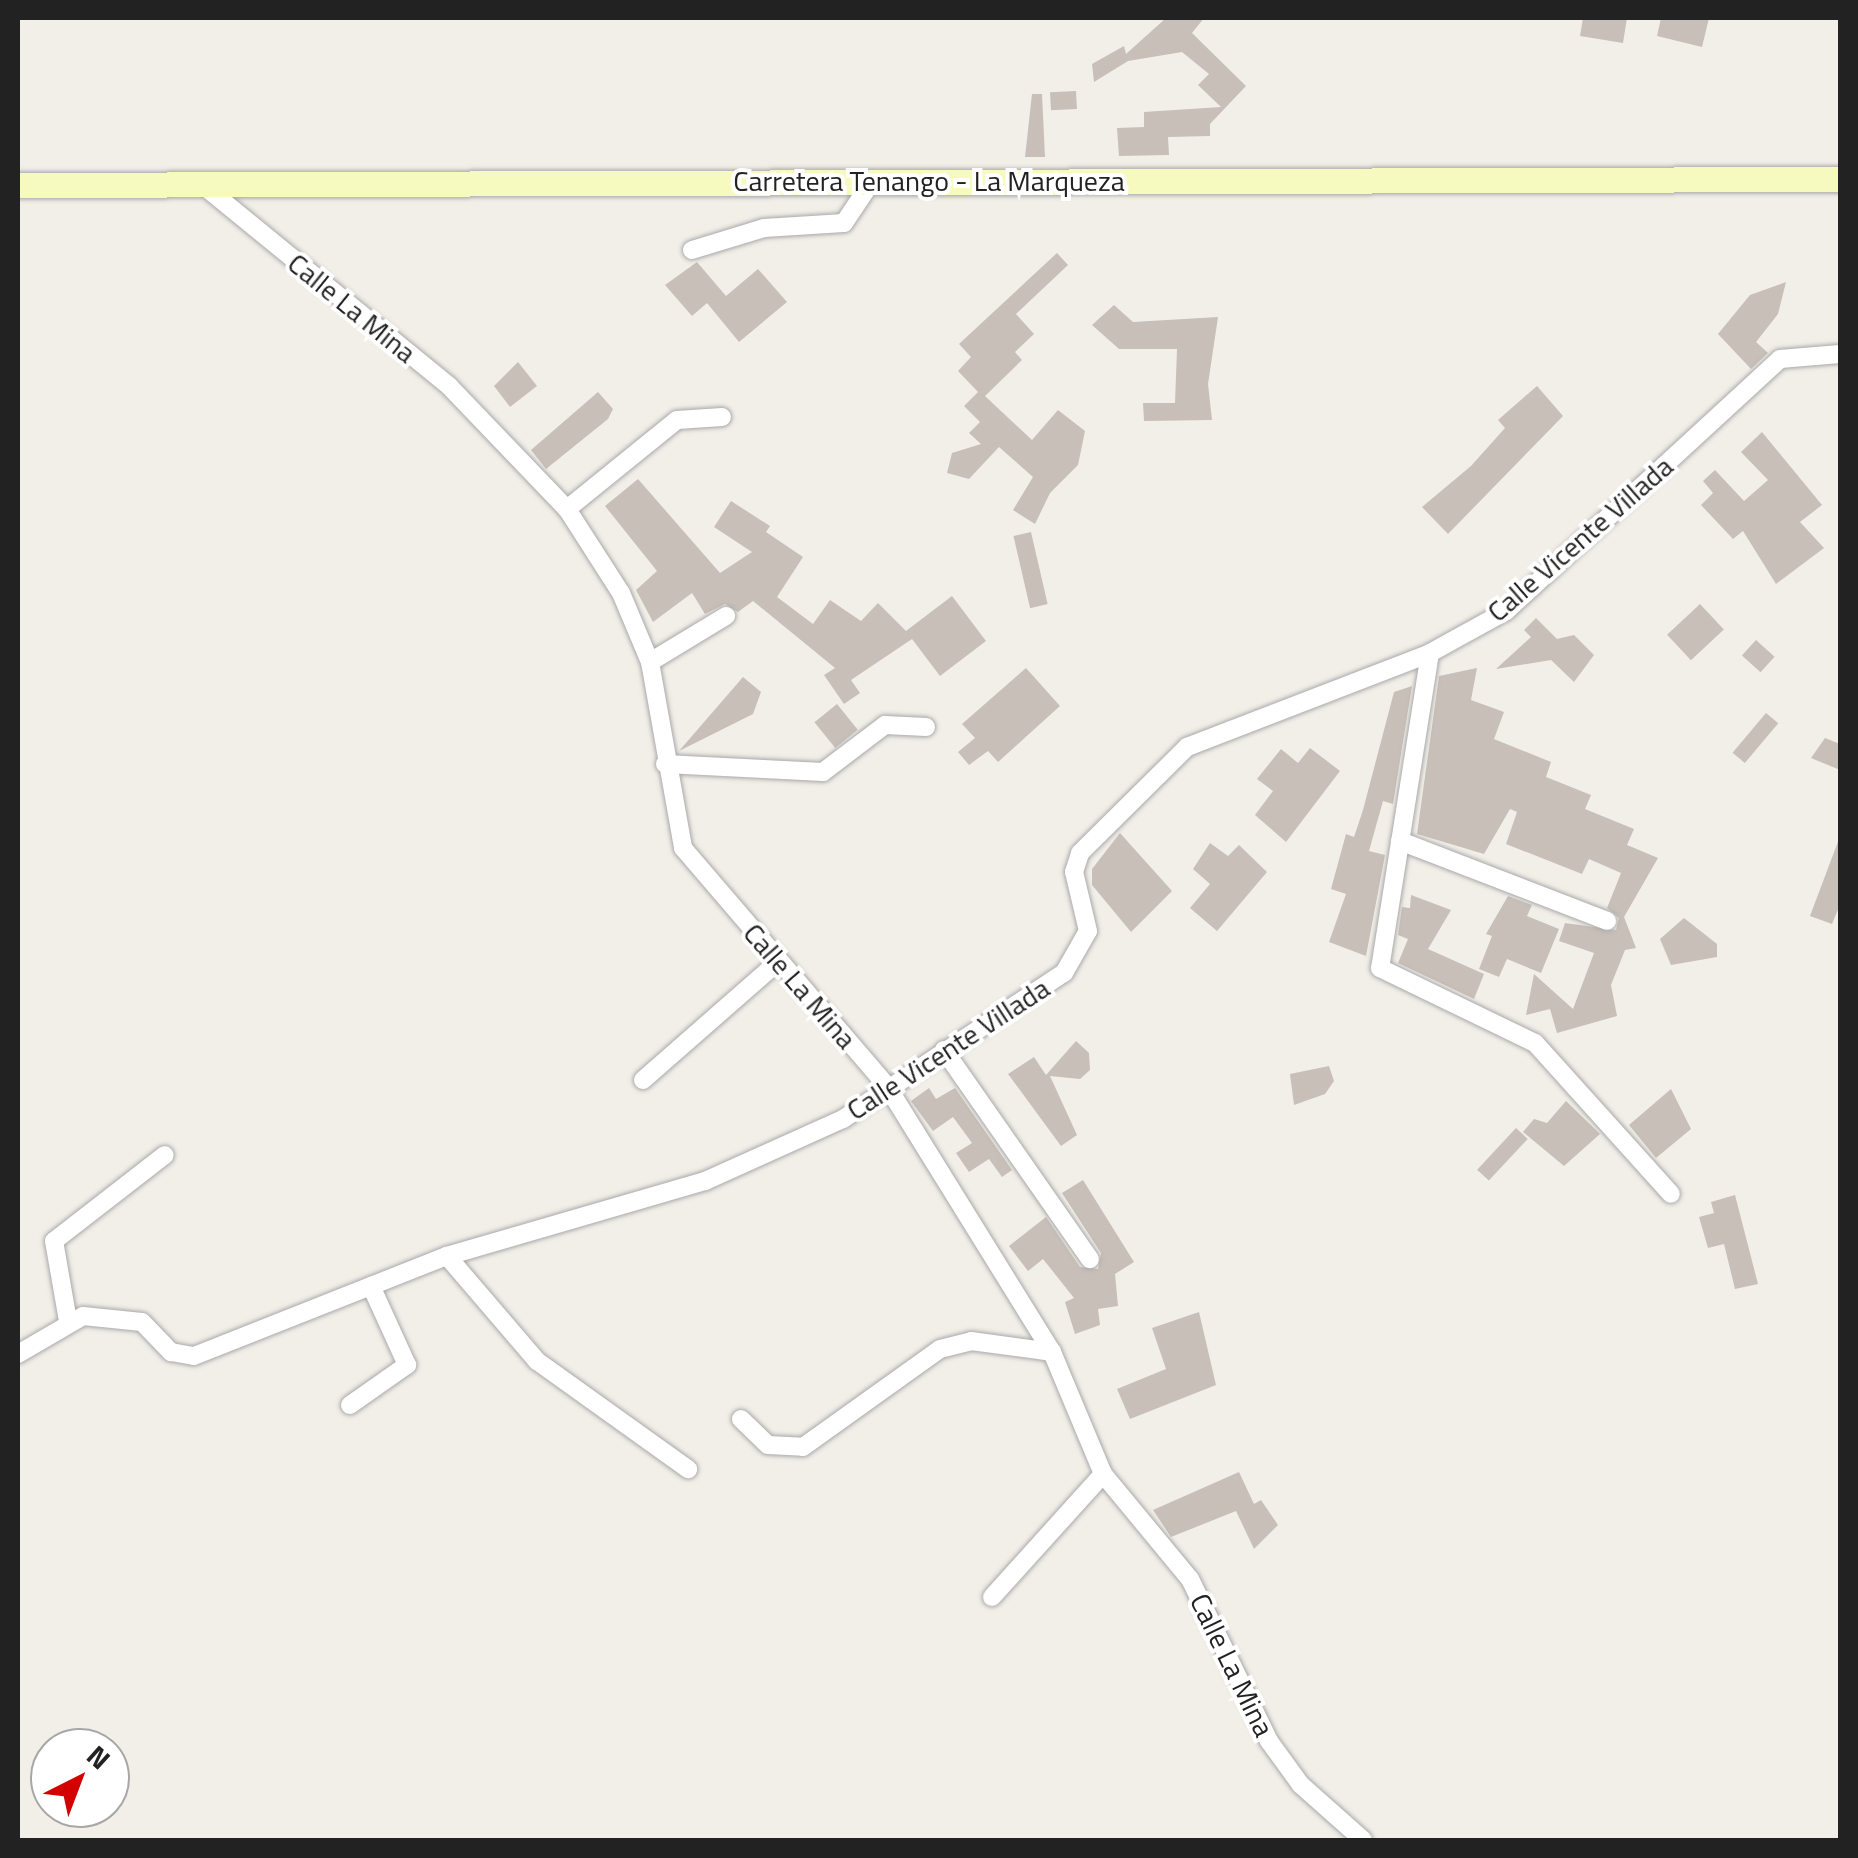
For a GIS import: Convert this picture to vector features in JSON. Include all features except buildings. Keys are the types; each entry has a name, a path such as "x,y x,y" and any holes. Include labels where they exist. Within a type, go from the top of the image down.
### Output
{"main road":[{"name":"Carretera Tenango - La Marqueza","path":"18,184 1840,179"}],"street":[{"path":"692,250 764,228 844,224 872,181"},
{"name":"Calle La Mina","path":"204,186 450,386 567,509 621,593 650,662 683,848 887,1086 1052,1352 1103,1474 1190,1579 1282,1763 1363,1840"},
{"name":"Calle Vicente Villada","path":"68,1321 128,1318 171,1352 194,1356 446,1256 705,1181 843,1119 1078,956 1088,931 1074,872 1080,853 1186,747 1430,653 1506,611 1780,359 1840,354"},
{"path":"567,509 676,420 722,418"},
{"path":"650,662 726,616"},
{"path":"1430,653 1382,972 1535,1043 1670,1194"},
{"path":"666,764 823,772 885,725 926,728"},
{"path":"1400,841 1606,921"},
{"path":"643,1080 779,961"},
{"path":"944,1050 1090,1259"},
{"path":"18,1354 68,1321 54,1241 165,1155"},
{"path":"446,1256 537,1361 688,1469"},
{"path":"350,1405 394,1382 407,1365 371,1286"},
{"path":"741,1420 768,1445 803,1448 940,1349 972,1341 1052,1352"},
{"path":"992,1597 1103,1474"}]}
